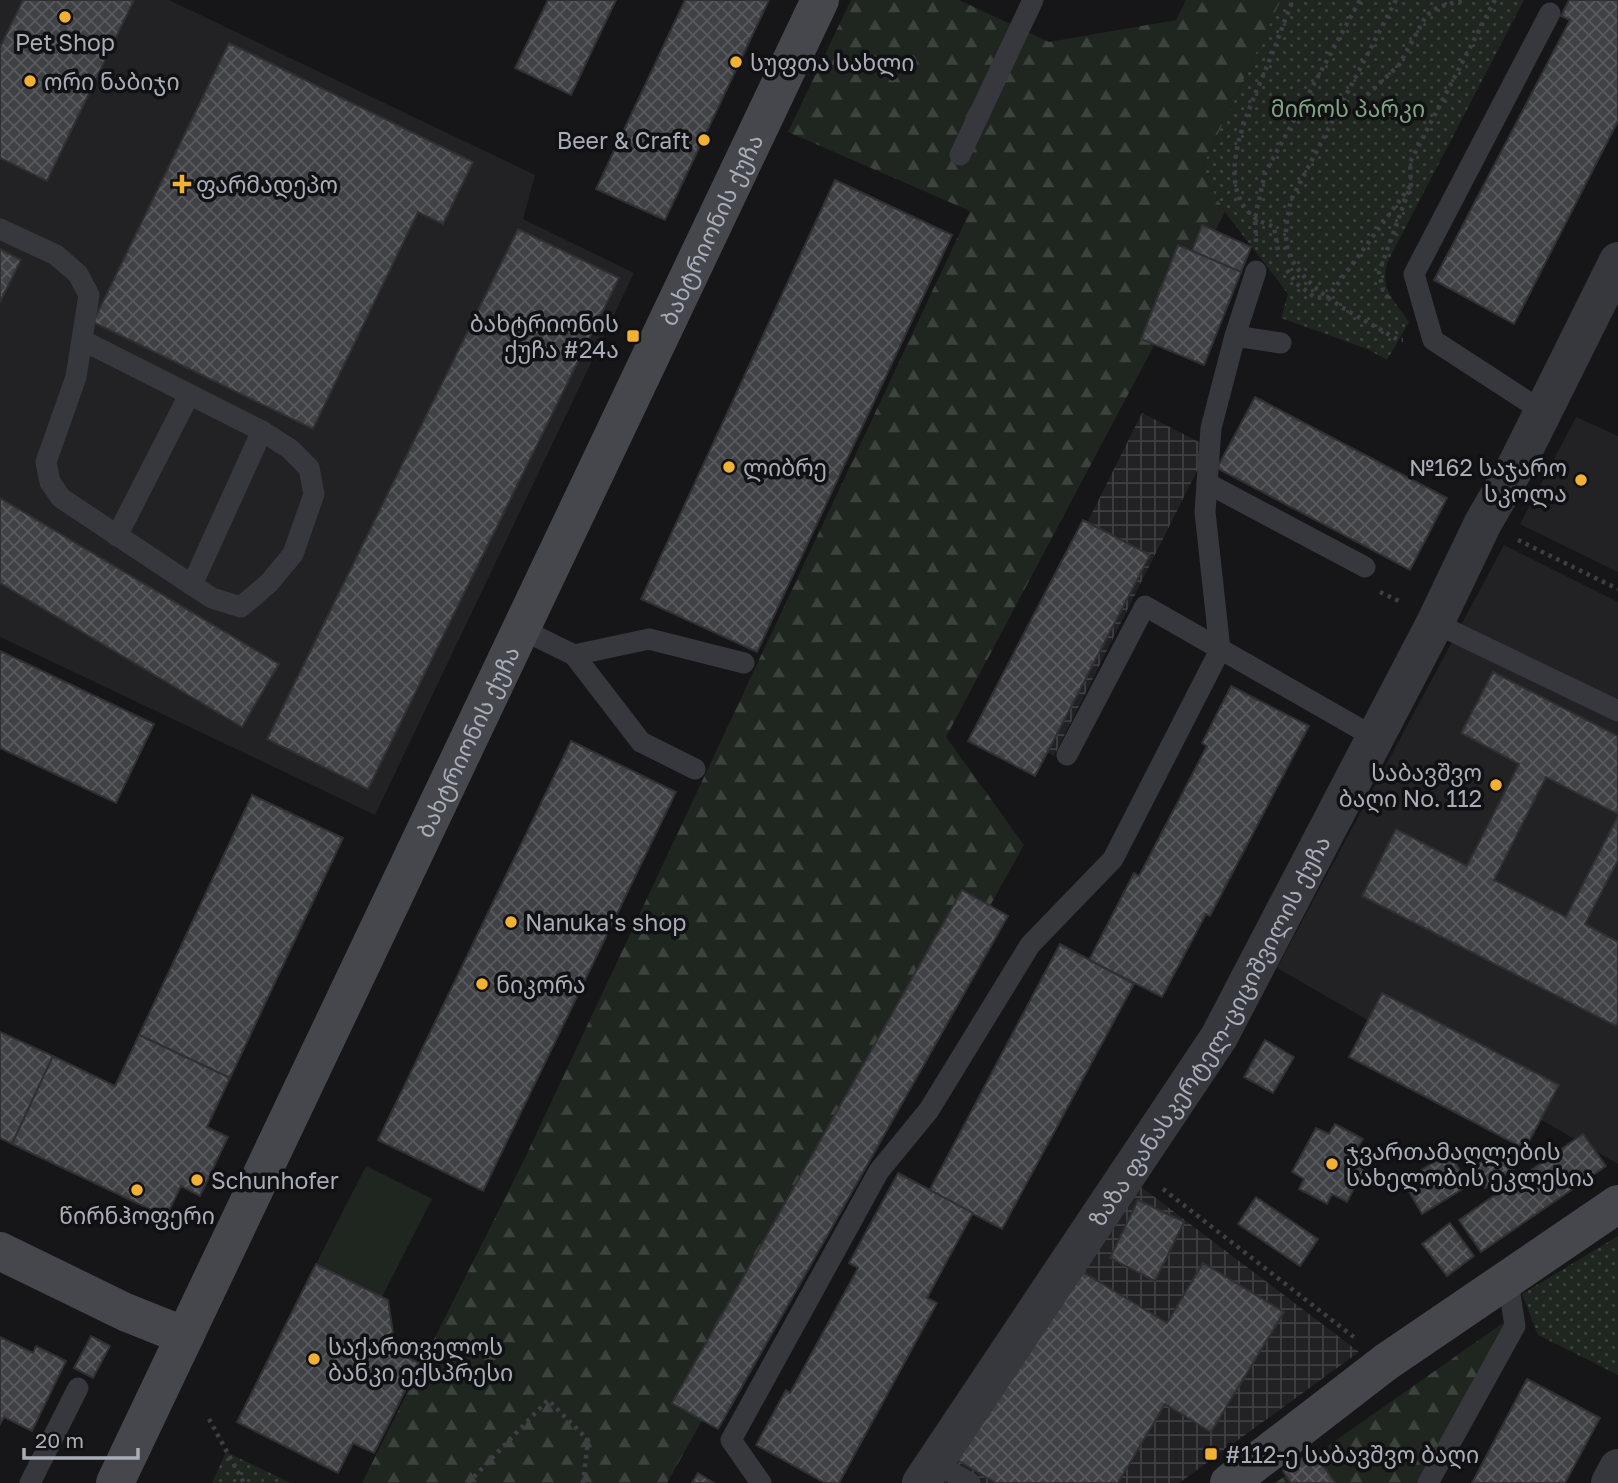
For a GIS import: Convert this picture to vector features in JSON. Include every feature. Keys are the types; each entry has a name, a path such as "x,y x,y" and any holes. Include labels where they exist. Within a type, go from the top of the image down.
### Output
{"street":[{"name":"ბახტრიონის ქუჩა","path":"115,1483 820,0"},
{"name":"ზაზა ფანასკერტელ-ციციშვილის ქუჩა","path":"927,1473 1219,1037 1374,737 1424,616 1517,464 1618,261"},
{"path":"1229,1483 1386,1362 1618,1204"},
{"path":"0,1251 125,1312 185,1336"},
{"path":"1610,1483 1618,1468"}],"lane":[{"path":"960,155 1033,0"},
{"path":"1542,411 1433,340 1414,274 1550,13"},
{"path":"0,229 56,256 78,274 89,295 76,377 46,462 50,482 61,498 117,536 212,598 241,607 269,583 293,555 314,494 309,468 290,449 262,431 82,340"},
{"path":"761,1483 732,1440 879,1171 929,1110 1030,945 1113,859 1220,650 1205,512 1211,428 1235,336 1256,271"},
{"path":"1235,336 1280,342"},
{"path":"117,536 189,395"},
{"path":"192,585 262,431"},
{"path":"1207,483 1365,567"},
{"path":"1067,755 1145,606 1374,737"},
{"path":"1424,616 1618,711"},
{"path":"521,629 574,654 641,742 695,769"},
{"path":"574,654 649,639 744,663"},
{"path":"1428,1483 1515,1326 1508,1280"},
{"path":"30,1483 78,1388"},
{"path":"927,1473 970,1483"}],"path":[{"path":"1280,256 1275,227 1255,218 1242,204 1235,180 1235,155 1244,123 1293,0"},
{"path":"1255,218 1265,173 1360,0"},
{"path":"1379,328 1328,297 1311,282 1290,257 1285,230 1291,200 1396,0"},
{"path":"1339,108 1356,116 1366,96 1399,65 1426,16 1438,7 1464,0"},
{"path":"1389,300 1382,290 1379,272 1411,186 1410,162 1495,0"},
{"path":"1283,265 1297,284 1316,298 1328,297 1411,186"},
{"path":"1483,523 1618,589"},
{"path":"1378,591 1424,616"},
{"path":"1133,1166 1386,1362"},
{"path":"468,1483 548,1400 588,1440 583,1483"},
{"path":"209,1419 244,1483"}],"shaded area":[{"path":"0,0 169,0 535,175 523,219 634,273 375,815 0,637"},
{"path":"1142,413 1209,447 1054,756 987,723"},
{"name":"№162 საჯარო სკოლა","path":"1576,417 1618,436 1618,572 1520,524"},
{"name":"საბავშვო ბაღი No. 112","path":"1504,545 1618,602 1618,1164 1277,968"},
{"path":"1140,1186 1359,1352 1179,1483 945,1483"}],"green space":[{"path":"851,0 959,0 1049,42 1176,20 1186,0 1281,0 1201,170 1225,212 946,737 1024,845 667,1483 362,1483 524,1160 970,211 788,132"},
{"name":"მიროს პარკი","path":"1281,0 1524,0 1388,261 1385,279 1387,287 1409,322 1387,360 1367,349 1281,318 1288,294 1225,212 1201,170"},
{"path":"366,1166 432,1199 382,1297 316,1264"},
{"path":"1618,1236 1618,1375 1538,1335 1522,1294"},
{"path":"1506,1321 1425,1483 1275,1483"},
{"path":"226,1452 291,1483 212,1483"}],"building":[{"path":"23,0 134,0 47,181 0,158 0,47"},
{"path":"548,0 616,0 571,95 515,68"},
{"path":"685,0 769,0 665,220 596,189"},
{"path":"1569,0 1618,0 1618,121 1514,324 1434,280 1570,20 1561,16"},
{"path":"229,43 473,162 443,224 418,212 313,429 93,322"},
{"path":"835,180 952,235 757,652 641,599"},
{"path":"1202,225 1251,247 1241,272 1192,251"},
{"path":"518,229 619,278 368,789 267,739"},
{"path":"1178,245 1241,272 1204,365 1141,339"},
{"path":"0,249 21,260 0,302"},
{"path":"1255,397 1447,498 1410,570 1217,468"},
{"path":"0,498 279,664 242,727 0,583"},
{"path":"1083,520 1150,555 1035,776 968,741"},
{"path":"0,651 154,724 116,803 0,748"},
{"path":"1493,672 1618,736 1618,814 1546,777 1494,880 1566,917 1618,816 1618,860 1585,924 1618,942 1616,1026 1362,896 1396,829 1467,866 1519,764 1461,733"},
{"path":"1231,686 1309,726 1210,916 1206,914 1162,997 1089,960 1134,873 1139,876 1207,746 1202,743"},
{"path":"571,741 676,792 483,1191 378,1140"},
{"path":"252,795 343,838 230,1078 139,1035"},
{"path":"962,890 1008,916 718,1429 672,1403"},
{"path":"1060,944 1134,984 1002,1229 929,1191"},
{"path":"1382,993 1559,1085 1525,1149 1349,1057"},
{"path":"0,1032 53,1056 12,1144 0,1138"},
{"path":"139,1035 230,1078 207,1127 228,1137 200,1196 181,1186 166,1217 12,1144 53,1056 115,1086"},
{"path":"1265,1040 1294,1057 1273,1093 1244,1077"},
{"name":"ჯვართამაღლების სახელობის ეკლესია","path":"1335,1124 1363,1139 1357,1149 1371,1157 1347,1202 1332,1194 1327,1204 1299,1189 1304,1179 1292,1172 1316,1128 1329,1134"},
{"path":"1583,1134 1606,1166 1481,1252 1459,1220"},
{"path":"1498,1145 1514,1169 1485,1188 1469,1164"},
{"path":"1449,1153 1469,1185 1422,1214 1403,1181"},
{"path":"898,1173 973,1213 927,1298 937,1303 839,1483 825,1483 756,1445 786,1390 790,1393 858,1268 849,1263"},
{"path":"1256,1197 1318,1239 1300,1266 1238,1224"},
{"path":"1138,1200 1184,1222 1155,1281 1110,1258"},
{"path":"1450,1223 1474,1256 1447,1276 1422,1244"},
{"path":"1203,1263 1284,1312 1211,1432 1165,1404 1118,1483 996,1483 954,1458 1071,1265 1167,1323"},
{"path":"316,1264 388,1300 396,1352 419,1363 374,1453 353,1443 338,1473 237,1422"},
{"path":"91,1336 110,1346 93,1378 74,1368"},
{"path":"0,1337 33,1353 36,1346 66,1361 32,1431 4,1417 0,1424"},
{"path":"1527,1379 1600,1418 1565,1483 1472,1483"},
{"path":"1313,1451 1335,1483 1291,1483 1283,1471"},
{"path":"698,1473 714,1483 692,1483"}],"place":[{"name":"Pet Shop","path":"65,17"},
{"name":"სუფთა სახლი","path":"736,62"},
{"name":"ორი ნაბიჯი","path":"30,81"},
{"name":"Beer & Craft","path":"704,140"},
{"name":"ფარმადეპო","path":"182,184"},
{"name":"ბახტრიონის ქუჩა #24ა","path":"633,336"},
{"name":"ლიბრე","path":"729,467"},
{"name":"№162 საჯარო სკოლა","path":"1581,480"},
{"name":"საბავშვო ბაღი No. 112","path":"1496,785"},
{"name":"Nanuka's shop","path":"511,922"},
{"name":"ნიკორა","path":"482,984"},
{"name":"ჯვართამაღლების სახელობის ეკლესია","path":"1332,1164"},
{"name":"Schunhofer","path":"197,1180"},
{"name":"წირნჰოფერი","path":"137,1190"},
{"name":"საქართველოს ბანკი ექსპრესი","path":"314,1359"},
{"name":"#112-ე საბავშვო ბაღი","path":"1211,1454"}]}
